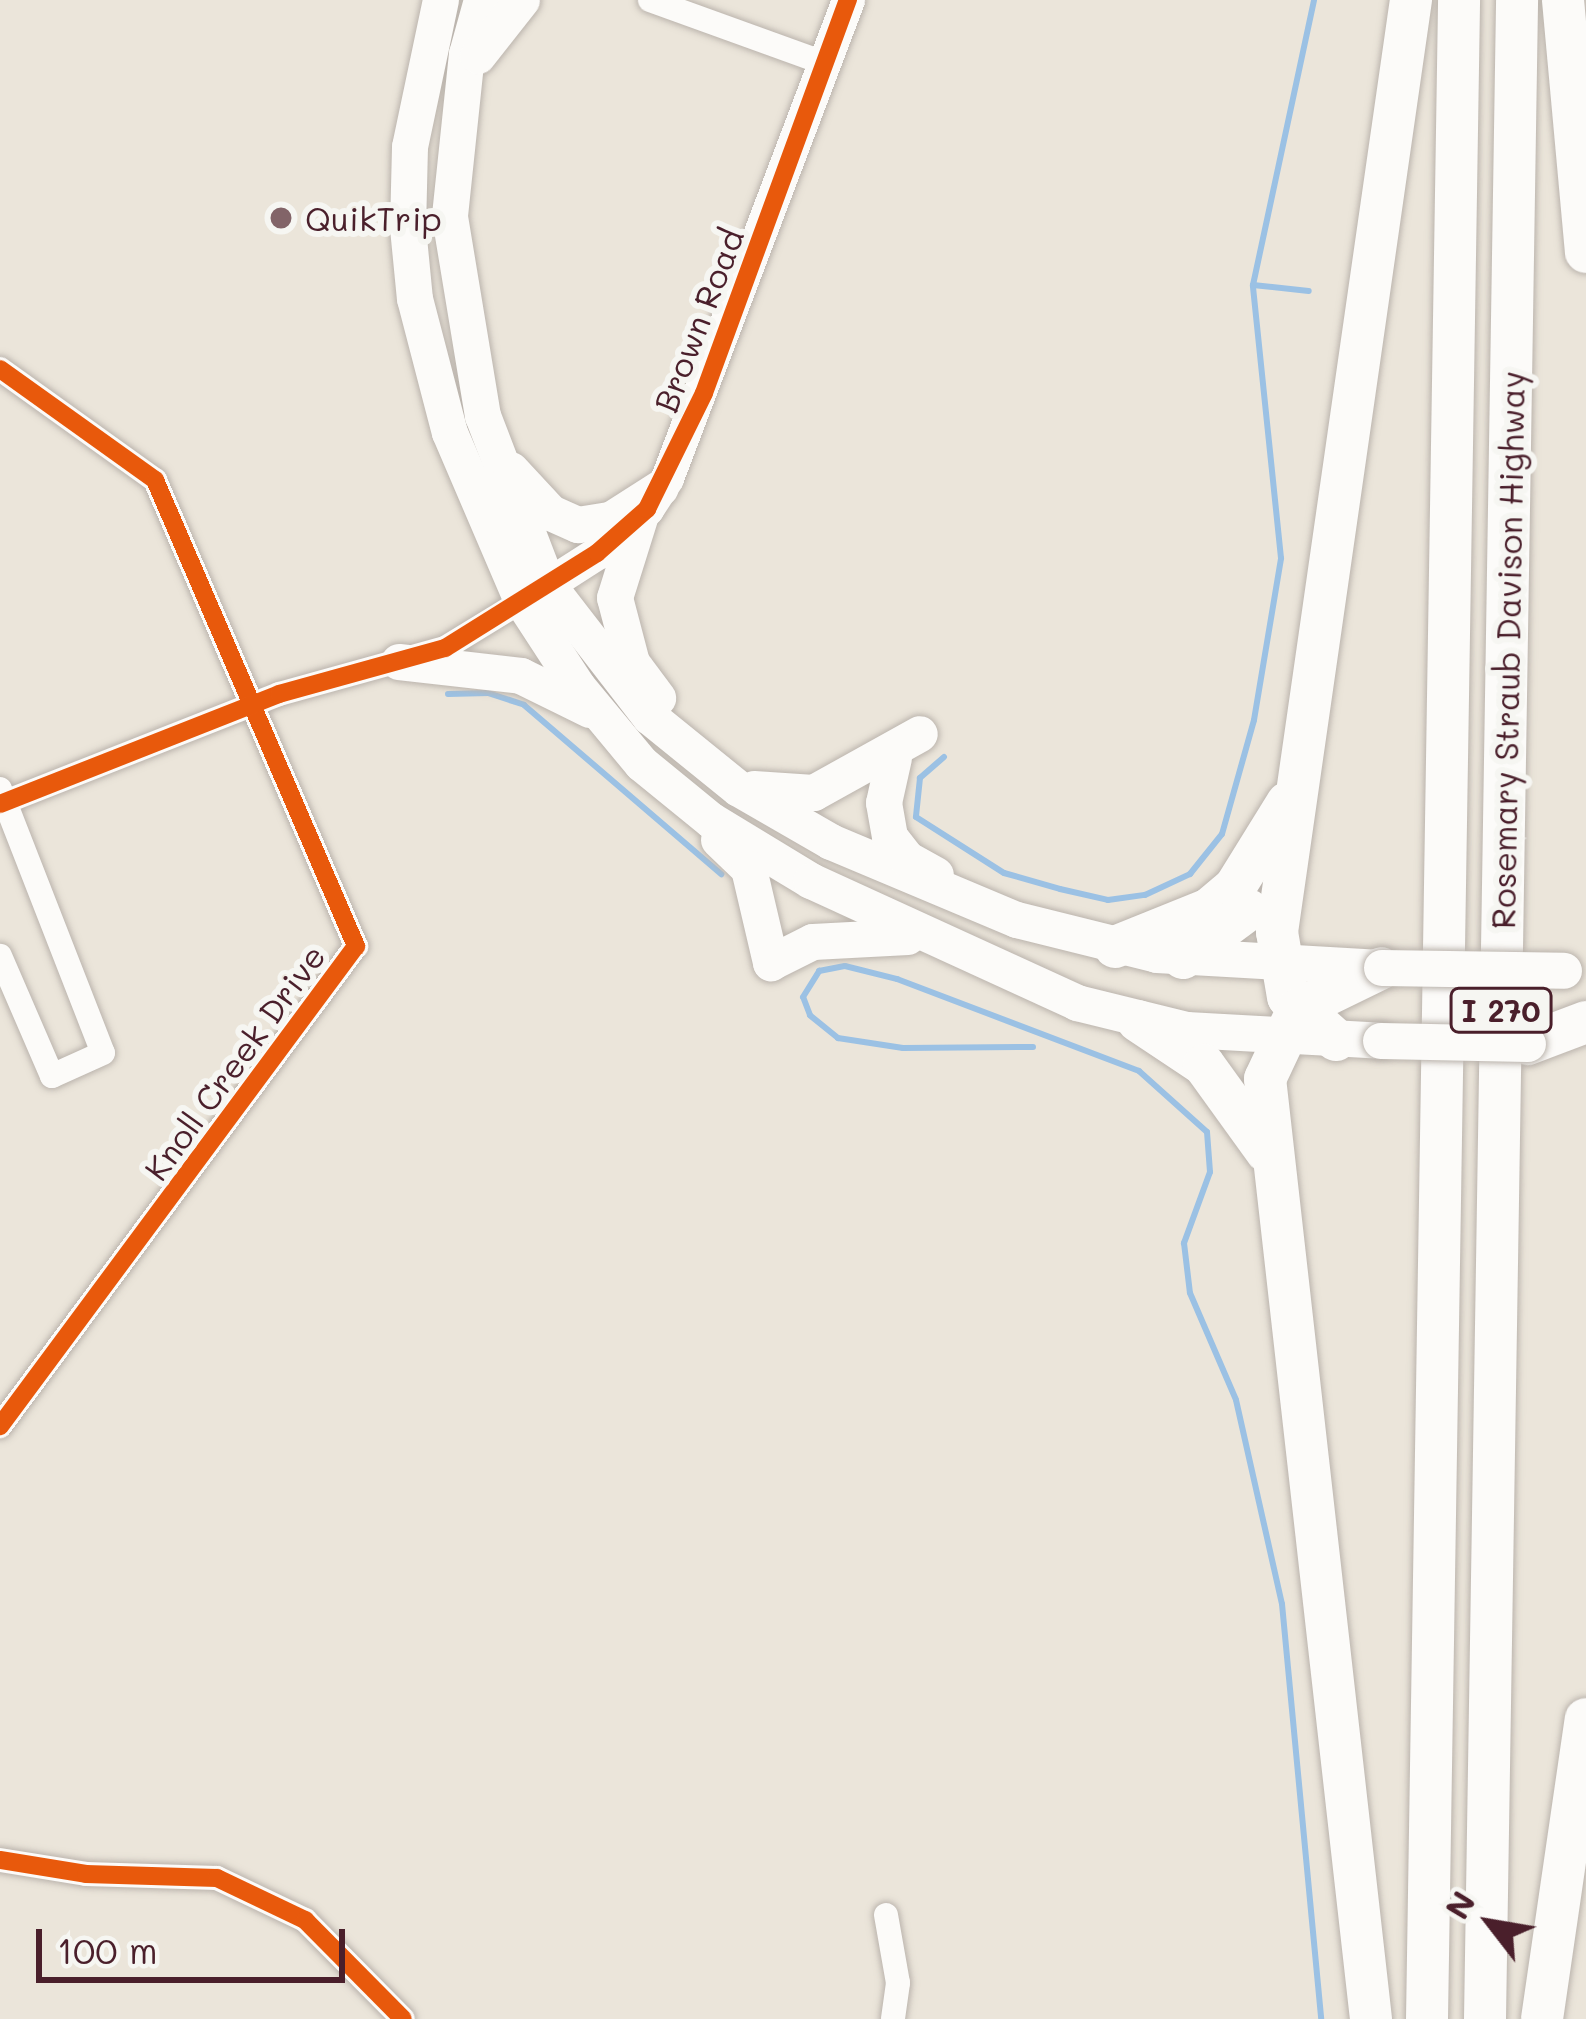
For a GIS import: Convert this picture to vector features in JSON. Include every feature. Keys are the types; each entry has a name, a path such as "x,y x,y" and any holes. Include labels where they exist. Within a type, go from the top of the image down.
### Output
{"highway":[{"path":"1370,2019 1270,1157 1265,1079 1288,1024 1277,964 1289,849 1411,0"},
{"name":"Rosemary Straub Davison Highway","path":"1427,2019 1459,0"},
{"name":"Rosemary Straub Davison Highway","path":"1485,2019 1517,0"},
{"path":"1563,0 1586,252"},
{"path":"1115,947 1209,909 1234,887 1299,781"},
{"path":"1184,958 1247,910 1289,849"},
{"path":"1288,1024 1382,968"},
{"path":"1138,1021 1226,1088 1270,1157"},
{"path":"1288,1024 1336,1040"},
{"path":"1542,2019 1586,1719"}],"main road":[{"path":"482,0 461,98 449,217 465,336 535,593 669,736 726,779 894,873 1041,927 1115,947 1184,958 1277,964 1575,971"},
{"path":"461,98 482,43 522,0"},
{"path":"432,10 410,147 415,299 450,434 609,724"},
{"path":"494,448 535,499 571,524 611,520 651,501"},
{"path":"651,501 620,572 619,631 660,700 669,736"},
{"path":"398,662 521,676 609,724 700,812 749,869 771,963 838,938 930,941"},
{"path":"726,779 781,796 814,793 907,746 884,803 890,837 907,859 1005,902 1041,927"},
{"path":"700,812 811,881 930,941 1138,1021 1288,1024"},
{"path":"1336,1040 1565,1037"}],"street":[{"path":"650,0 824,63"},
{"name":"Brown Road","path":"535,593 651,501 704,393 848,0"},
{"name":"Knoll Creek Drive","path":"0,369 155,480 247,706 356,946 0,1426"},
{"path":"0,956 52,1076 103,1053 2,798 247,706 445,648 535,593"},
{"path":"0,1860 86,1874 217,1878 305,1920 403,2019"},
{"path":"886,1915 898,1983 893,2019"}],"waterway":[{"path":"944,757 920,778 916,817 1004,873 1060,889 1108,900 1145,895 1190,874 1222,834 1254,720 1281,558 1253,285 1314,0"},
{"path":"1253,285 1309,291"},
{"path":"448,694 488,693 524,705 721,874"},
{"path":"1033,1047 903,1048 838,1038 810,1015 803,997 819,971 845,966 897,979 1139,1071 1207,1132 1210,1172 1184,1243 1190,1293 1236,1400 1282,1604 1321,2019"}],"cycle path":[{"path":"0,804 279,694 445,648 597,553 647,509 704,393 848,0"},
{"path":"0,369 155,480 356,946 0,1426"},
{"path":"0,1860 86,1874 217,1878 305,1920 403,2019"}],"place":[{"name":"QuikTrip","path":"281,218"}]}
